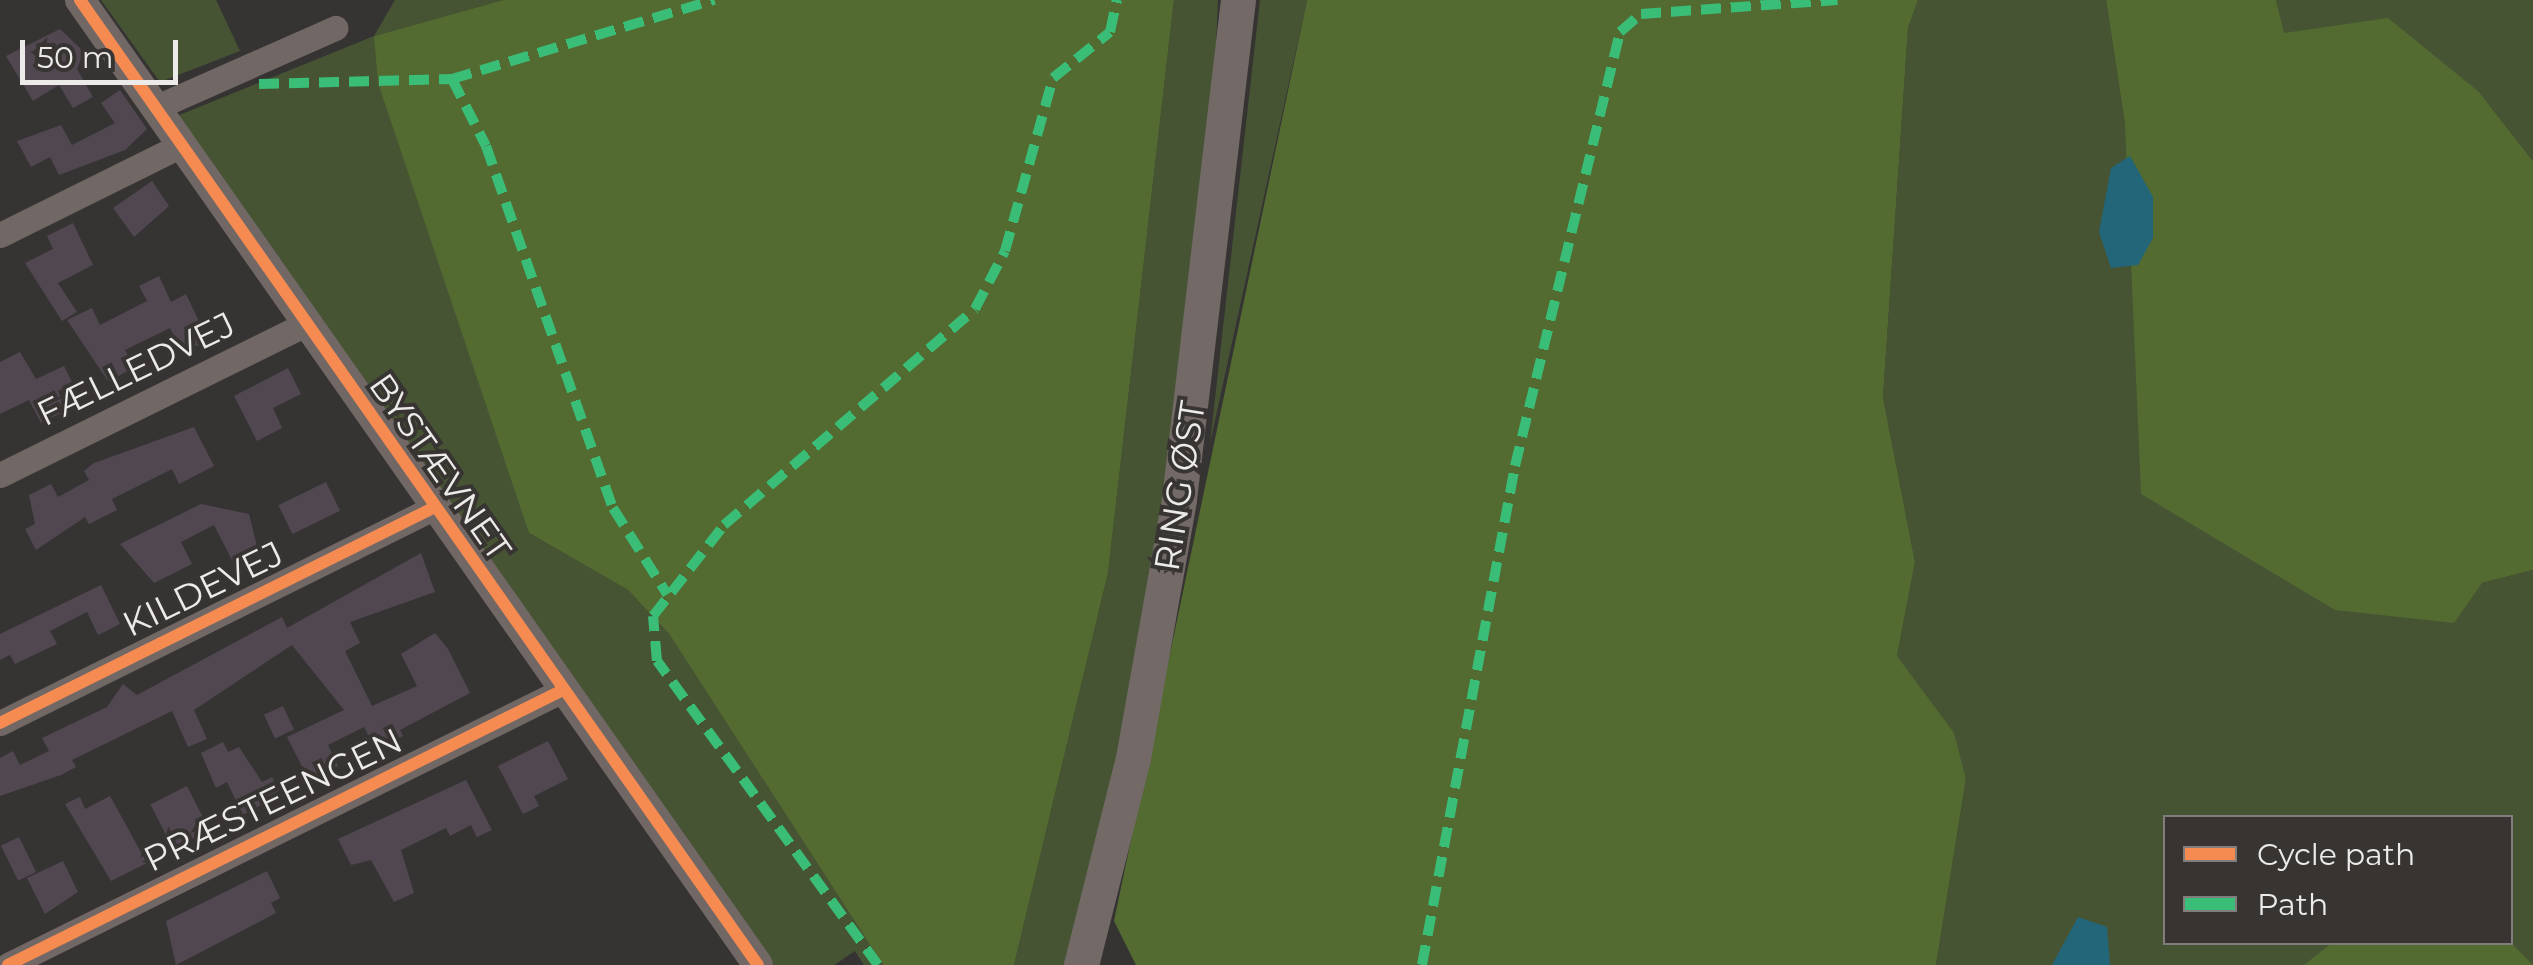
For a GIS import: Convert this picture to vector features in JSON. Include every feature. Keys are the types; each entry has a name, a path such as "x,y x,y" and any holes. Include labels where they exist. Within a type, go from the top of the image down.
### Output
{"main road":[{"name":"RING ØST","path":"1081,965 1133,758 1179,500 1238,0"}],"street":[{"name":"BYSTÆVNET","path":"80,0 159,106 303,325 432,509 758,965"},
{"path":"159,106 335,28"},
{"path":"0,235 182,145"},
{"name":"FÆLLEDVEJ","path":"0,476 303,325"},
{"name":"KILDEVEJ","path":"0,723 432,509"},
{"name":"PRÆSTEENGEN","path":"8,965 563,690"}],"green space":[{"path":"101,0 216,0 240,51 160,82"},
{"path":"395,0 503,0 374,36"},
{"path":"503,0 1174,0 1108,573 1014,965 883,965 669,634 628,590 529,533 378,83 374,36"},
{"path":"1174,0 1218,0 1213,112 1198,305 1125,755 1068,965 1014,965 1108,573"},
{"path":"1260,0 1307,0 1210,443"},
{"path":"1307,0 1918,0 1908,28 1883,397 1915,562 1897,656 1954,733 1966,779 1936,965 1136,965 1114,921"},
{"path":"1918,0 2106,0 2125,124 2482,583 2533,570 2533,965 1936,965 1966,779 1897,656 1915,562 1883,397 1908,28"},
{"path":"2106,0 2276,0 2284,33 2388,18 2479,92 2533,161 2533,570 2482,583 2454,623 2335,610 2141,494 2125,124"},
{"path":"2276,0 2533,0 2533,161 2479,92 2283,34"},
{"path":"374,36 529,533 628,590 669,634 883,965 864,965 855,951 834,965 772,965 177,116"},
{"path":"2329,945 2513,945 2533,965 2304,965"}],"water":[{"path":"2130,156 2153,197 2153,238 2138,265 2111,268 2099,232 2111,168"},
{"path":"2078,917 2107,927 2110,965 2052,965"}],"building":[{"path":"60,29 84,52 77,69 93,97 73,108 59,85 33,101 6,56"},
{"path":"120,90 147,129 125,150 59,175 50,157 31,167 17,141 61,125 72,145 115,123 101,103"},
{"path":"152,181 169,206 134,237 113,208"},
{"path":"73,223 93,265 58,283 77,312 62,321 25,263 53,249 47,236"},
{"path":"159,276 171,302 186,294 208,340 182,353 170,328 125,350 134,368 108,381 67,320 92,308 100,325 147,301 139,286"},
{"path":"20,352 36,379 64,366 73,384 58,391 67,410 41,423 29,400 0,414 0,362"},
{"path":"288,368 301,394 273,408 282,428 257,441 234,396"},
{"path":"194,427 214,466 179,484 172,469 112,499 117,510 89,524 85,517 36,550 25,529 35,524 29,495 51,484 58,497 89,480 84,471 94,463"},
{"path":"326,482 340,511 292,534 278,505"},
{"path":"201,504 249,514 259,554 235,566 214,525 181,542 192,564 154,583 120,544"},
{"path":"421,553 435,592 350,622 360,643 345,651 372,706 417,686 401,654 435,633 448,649 470,693 400,730 403,736 376,750 364,727 328,745 338,766 309,780 287,737 344,710 292,645 194,710 207,739 188,747 172,711 72,760 76,767 61,775 0,796 0,758 13,751 20,765 49,751 42,738 107,707 123,684 137,695 282,617 287,628"},
{"path":"101,585 120,624 98,635 87,612 50,631 57,644 15,664 10,655 0,660 0,634"},
{"path":"283,706 294,730 275,738 264,715"},
{"path":"548,741 568,779 534,796 539,806 523,814 498,766"},
{"path":"223,742 228,752 239,747 262,782 272,777 281,794 243,815 227,782 216,788 201,753"},
{"path":"466,780 492,830 477,837 471,825 450,836 446,828 401,850 414,893 394,902 371,860 351,865 338,839"},
{"path":"187,786 209,830 173,848 150,805"},
{"path":"110,796 147,863 111,881 65,804 80,797 85,809"},
{"path":"19,837 36,872 18,881 1,846"},
{"path":"63,861 78,892 45,914 27,878"},
{"path":"267,871 280,898 271,903 276,913 176,965 166,921"}],"marked path":[{"path":"259,84 452,79 714,0"},
{"path":"878,965 657,661 653,616 724,525 975,309 1005,251 1053,78 1110,32 1117,0"},
{"path":"1422,965 1515,466 1620,32 1641,14 1838,0"},
{"path":"452,79 486,146 613,508 667,594"}],"cycle path":[{"path":"80,0 758,965"},
{"path":"0,723 432,509"},
{"path":"8,965 563,690"}]}
